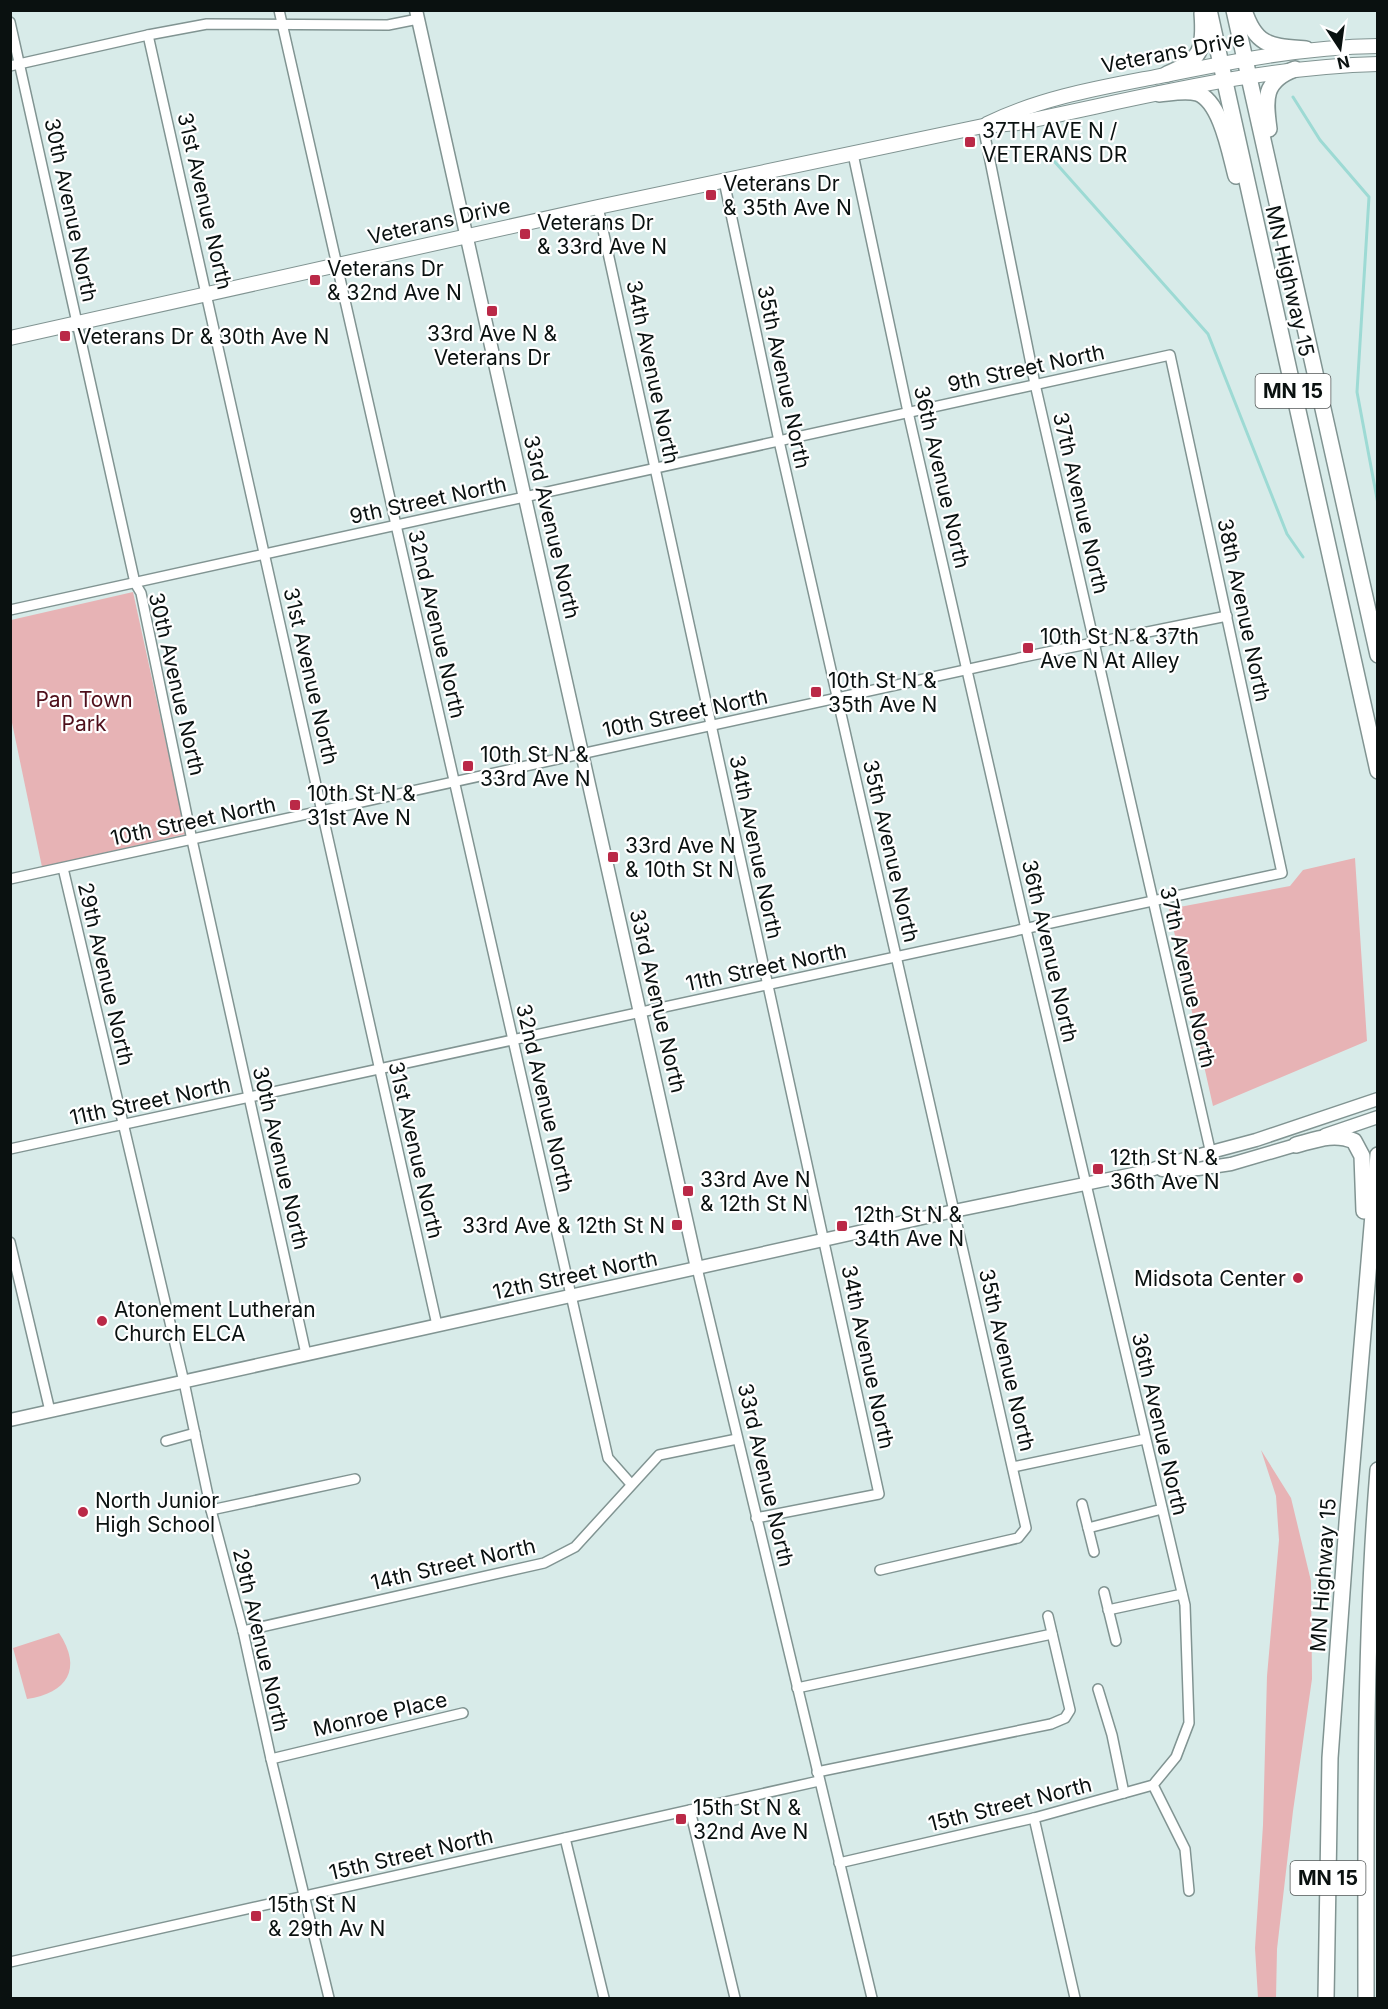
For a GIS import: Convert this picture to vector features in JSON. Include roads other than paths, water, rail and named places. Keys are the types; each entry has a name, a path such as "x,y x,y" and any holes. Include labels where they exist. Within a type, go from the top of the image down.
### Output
{"highway":[{"path":"1167,74 1184,67 1199,53 1203,38 1202,10"},
{"name":"MN Highway 15","path":"1209,10 1377,771"},
{"name":"MN Highway 15","path":"1234,10 1377,655"},
{"path":"1244,10 1251,28 1262,41 1272,46 1306,49"},
{"path":"1284,236 1266,102 1272,84 1283,74 1295,69"},
{"path":"1159,94 1195,93 1204,97 1212,106 1219,118 1266,266"},
{"path":"1296,1145 1340,1137 1354,1141 1362,1155 1363,1335"},
{"name":"MN Highway 15","path":"1326,1998 1330,1758 1377,1155"},
{"name":"MN 15","path":"1365,1998 1366,1758 1377,1470"}],"main road":[{"name":"Veterans Drive","path":"983,126 1007,114 1058,98 1245,58 1306,49 1377,46"},
{"name":"Veterans Drive","path":"10,338 598,207 983,126 1018,123 1248,75 1295,69 1377,64"}],"street":[{"name":"32nd Avenue North","path":"279,10 608,1458 631,1484"},
{"path":"15,65 148,34 207,24 388,25 417,15"},
{"name":"33rd Avenue North","path":"417,15 697,1268 872,1998"},
{"name":"30th Avenue North","path":"10,22 15,65 78,323 135,583 143,604 192,840 306,1354"},
{"name":"31st Avenue North","path":"148,34 437,1325"},
{"name":"37th Avenue North","path":"983,126 1035,384 1214,1167"},
{"name":"36th Avenue North","path":"853,154 1026,929 1185,1605 1189,1723 1176,1757 1153,1785"},
{"name":"35th Avenue North","path":"724,181 779,441 1026,1528 1018,1538 880,1570"},
{"name":"34th Avenue North","path":"598,207 879,1494 756,1518"},
{"name":"9th Street North","path":"10,610 1170,355"},
{"name":"38th Avenue North","path":"1170,355 1282,873"},
{"name":"10th Street North","path":"10,879 967,669 1227,616"},
{"name":"29th Avenue North","path":"63,868 184,1382 211,1510 243,1631 271,1759 329,1998"},
{"name":"11th Street North","path":"10,1149 1282,873"},
{"name":"12th Street North","path":"1148,1171 1256,1140 1377,1099"},
{"name":"12th Street North","path":"10,1420 954,1211 1148,1171 1214,1167 1296,1145 1377,1117"},
{"path":"10,1242 50,1411"},
{"path":"166,1441 195,1433"},
{"name":"14th Street North","path":"243,1631 544,1563 575,1548 659,1455 737,1439"},
{"path":"1013,1467 1145,1439"},
{"path":"211,1510 355,1479"},
{"path":"1082,1504 1094,1552"},
{"path":"1088,1528 1162,1509"},
{"path":"1104,1592 1116,1641"},
{"path":"1108,1610 1182,1594"},
{"name":"15th Street North","path":"10,1962 690,1810 818,1777 1051,1724 1065,1718 1070,1710 1048,1616"},
{"path":"797,1689 1052,1634"},
{"path":"1098,1689 1112,1735 1124,1793"},
{"name":"Monroe Place","path":"271,1759 463,1713"},
{"path":"1153,1785 1185,1849 1190,1891"},
{"name":"15th Street North","path":"839,1863 1035,1818 1153,1785"},
{"path":"690,1810 735,1998"},
{"path":"1035,1818 1075,1998"},
{"path":"565,1838 604,1998"}],"waterway":[{"path":"1293,97 1320,140 1369,197 1357,392 1378,504"},
{"path":"1046,152 1208,334 1287,534 1303,557"}],"place":[{"name":"37TH AVE N / VETERANS DR","path":"970,142"},
{"name":"Veterans Dr & 35th Ave N","path":"711,195"},
{"name":"Veterans Dr & 33rd Ave N","path":"525,234"},
{"name":"Veterans Dr & 32nd Ave N","path":"315,280"},
{"name":"33rd Ave N & Veterans Dr","path":"492,311"},
{"name":"Veterans Dr & 30th Ave N","path":"65,336"},
{"name":"10th St N & 37th Ave N At Alley","path":"1028,648"},
{"name":"10th St N & 35th Ave N","path":"816,692"},
{"name":"10th St N & 33rd Ave N","path":"468,766"},
{"name":"10th St N & 31st Ave N","path":"295,805"},
{"name":"33rd Ave N & 10th St N","path":"613,857"},
{"name":"12th St N & 36th Ave N","path":"1098,1169"},
{"name":"33rd Ave N & 12th St N","path":"688,1191"},
{"name":"33rd Ave & 12th St N","path":"677,1225"},
{"name":"12th St N & 34th Ave N","path":"842,1226"},
{"name":"Midsota Center","path":"1298,1278"},
{"name":"Atonement Lutheran Church ELCA","path":"102,1321"},
{"name":"North Junior High School","path":"83,1512"},
{"name":"15th St N & 32nd Ave N","path":"681,1819"},
{"name":"15th St N & 29th Av N","path":"256,1916"}],"park label":[{"name":"Pan Town Park","path":"84,711"}]}
